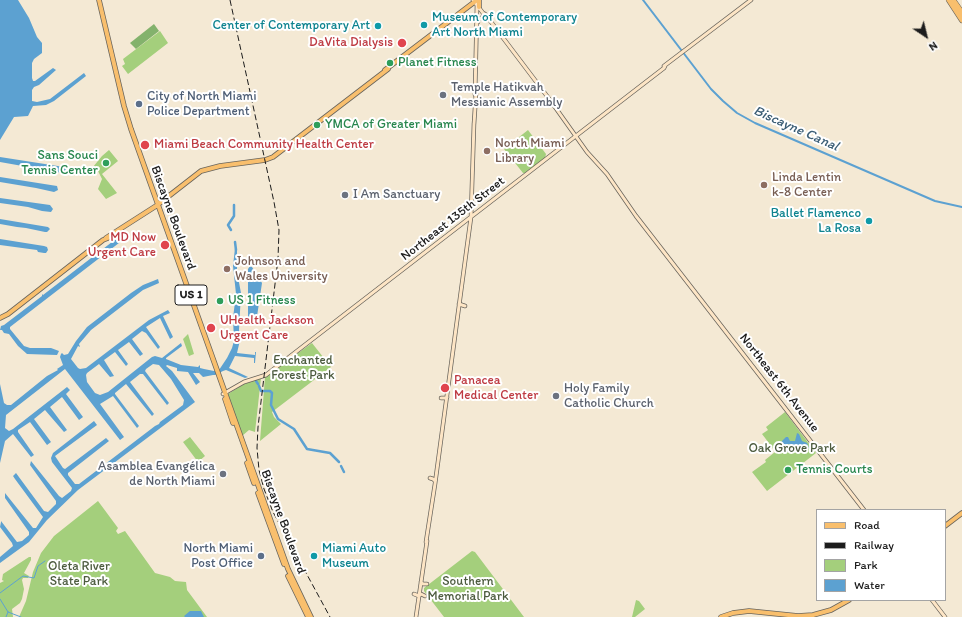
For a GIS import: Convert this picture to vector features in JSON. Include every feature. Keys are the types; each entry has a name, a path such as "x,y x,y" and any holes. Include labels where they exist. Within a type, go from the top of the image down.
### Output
{"highway":[{"path":"954,2 961,12 962,20"}],"main road":[{"name":"Biscayne Boulevard","path":"98,0 116,79 127,118 217,372"},
{"path":"699,40 745,5 749,0"},
{"path":"699,40 749,0"},
{"path":"416,617 447,397 446,387 449,381 452,364 471,217 477,2"},
{"path":"0,318 8,314 106,238 145,214 201,171 273,157 477,2"},
{"name":"Northeast 6th Avenue","path":"477,2 484,14 576,136 678,268"},
{"path":"475,47 478,20 484,14"},
{"name":"Northeast 135th Street","path":"224,394 244,382 264,376 699,40"},
{"path":"474,123 474,135"},
{"name":"Northeast 6th Avenue","path":"617,189 863,509"},
{"path":"628,204 639,216"},
{"name":"Biscayne Boulevard","path":"157,205 158,212 180,274 186,283 288,577 297,596 306,606 311,617"},
{"path":"145,214 153,210 157,205"},
{"path":"153,210 158,212"},
{"path":"471,211 476,213"},
{"path":"465,222 470,225"},
{"path":"647,229 655,238"},
{"path":"468,235 473,237"},
{"path":"657,242 666,252"},
{"path":"463,245 467,248"},
{"path":"460,268 464,270 468,269"},
{"path":"454,306 459,304 465,306"},
{"path":"453,315 458,317 462,316"},
{"path":"453,351 457,354"},
{"path":"447,362 452,364"},
{"path":"441,398 447,397"},
{"path":"430,478 433,479 435,483"},
{"path":"429,491 434,489"},
{"name":"Biscayne Boulevard","path":"266,514 271,521 308,617"},
{"path":"946,525 958,518"},
{"path":"946,528 958,518"},
{"path":"421,582 423,584 427,584"},
{"path":"414,594 419,596 422,594 425,596"},
{"path":"721,617 749,612 770,611 804,616 825,614 847,601"},
{"path":"817,617 842,608 852,601"},
{"path":"933,601 945,617"},
{"path":"729,617 734,614 751,614 784,617"}],"green space":[{"path":"154,24 159,31 136,49 130,43"},
{"path":"160,31 168,43 128,74 122,66 125,64 123,59"},
{"path":"528,130 546,154 545,158 523,173 504,149"},
{"path":"109,150 118,161 102,174 117,193 106,199 98,189 102,179 97,169 93,167"},
{"path":"188,334 194,354 189,356 183,339"},
{"name":"Enchanted Forest Park","path":"312,343 331,367 272,412 274,417 281,424 260,441 265,377"},
{"path":"261,378 255,432 249,430 242,436 228,394 244,384"},
{"name":"Oak Grove Park","path":"785,412 816,453 767,491 752,472 766,462 765,460 775,452 762,434 768,430 766,427"},
{"path":"190,437 205,456 198,462 183,442"},
{"name":"Oleta River State Park","path":"98,501 118,528 116,531 118,534 125,531 155,573 170,577 175,581 186,582 187,590 207,617 19,617 26,601 33,572 41,553 54,536"},
{"name":"Southern Memorial Park","path":"472,551 475,552 524,617 444,617 424,591 424,588"},
{"path":"31,557 31,560 24,573 29,576 28,578 23,578 22,580 24,589 22,599 20,603 12,609 13,617 0,617 0,583 4,581 2,580 3,574"},
{"path":"636,600 639,601 645,609 635,617 632,617"}],"water":[{"path":"0,0 18,0 29,18 37,37 42,43 42,53 34,59 32,63 33,81 53,68 56,70 39,85 34,87 32,90 32,101 37,102 50,99 84,73 86,76 54,101 46,105 33,106 28,116 14,117 0,140"},
{"path":"0,157 64,167 66,170 62,173 0,162"},
{"path":"0,177 57,186 58,190 54,192 0,182"},
{"path":"0,198 50,205 53,209 51,212 42,211 28,207 0,203"},
{"path":"0,219 48,227 50,229 45,232 0,224"},
{"path":"125,232 128,236 10,327 24,346 30,348 51,348 59,351 57,355 27,354 18,346 9,334 0,330 1,326"},
{"path":"0,239 44,246 47,247 48,250 44,253 38,252 37,250 0,245"},
{"path":"235,248 237,248 237,272 241,293 239,330 241,336 237,353 255,355 256,352 255,363 254,358 235,356 229,368 248,377 245,378 226,370 215,375 203,377 199,373 193,373 200,382 196,385 188,372 177,371 177,368 167,365 166,366 172,371 195,402 78,490 47,520 29,542 0,563 0,557 13,546 0,527 1,521 17,542 22,541 29,535 29,532 5,498 5,493 33,528 36,528 43,517 13,476 16,473 44,511 48,512 56,504 56,501 30,465 31,461 62,498 71,491 72,488 52,462 51,458 53,453 94,421 97,425 55,456 65,469 106,438 109,441 68,473 75,484 79,484 183,405 184,400 171,379 159,365 153,364 145,371 169,403 167,405 143,374 140,374 130,382 154,414 152,416 126,384 115,393 139,426 137,428 113,396 100,404 124,437 120,440 65,369 6,415 5,428 9,431 13,429 67,387 70,390 66,394 83,417 79,420 62,397 50,407 67,430 64,432 45,410 34,419 51,442 47,445 30,422 18,430 18,432 34,455 31,457 13,434 5,441 0,463 0,384 4,403 11,405 63,365 60,357 61,354 68,354 87,327 131,293 143,285 158,279 159,283 143,290 91,330 79,344 80,347 78,346 71,359 78,368 86,368 149,320 168,310 170,313 163,316 173,337 170,339 160,318 146,327 160,347 158,349 146,333 142,331 132,339 143,354 140,356 129,342 118,350 128,364 126,366 115,352 104,360 114,376 110,377 99,364 87,373 87,382 95,393 100,395 108,392 152,357 155,356 162,358 181,343 182,346 166,359 181,365 198,367 200,365 200,368 214,371 219,370 227,358 234,341 233,318 236,294 233,266"},
{"path":"250,266 262,283 256,323 248,323 248,269"},
{"path":"797,433 802,441 807,443 809,448 802,449 788,444 786,445 788,451 783,453 781,445 782,441 788,437 790,441 795,441"},
{"path":"190,611 201,611 204,617 184,616"}],"waterway":[{"name":"Biscayne Canal","path":"643,0 711,89 737,113 755,123 935,201 962,207"},
{"path":"231,230 228,225 234,216 234,205"},
{"path":"235,242 236,250"},
{"path":"259,386 261,391 270,391 272,393 271,405 278,419 294,429 307,449 330,453 339,462"},
{"path":"341,466 344,472"},
{"path":"0,593 23,576 34,578 38,566 45,561"},
{"path":"0,599 8,612 21,617"},
{"path":"6,617 8,612"}],"railway":[{"path":"230,0 279,230 278,259 258,427 257,448 259,470 264,489 273,512 330,617"}],"place":[{"name":"Museum of Contemporary Art North Miami","path":"424,25"},
{"name":"Center of Contemporary Art","path":"378,26"},
{"name":"DaVita Dialysis","path":"402,43"},
{"name":"Planet Fitness","path":"390,63"},
{"name":"Temple Hatikvah Messianic Assembly","path":"443,95"},
{"name":"City of North Miami Police Department","path":"139,104"},
{"name":"YMCA of Greater Miami","path":"317,125"},
{"name":"Miami Beach Community Health Center","path":"145,145"},
{"name":"North Miami Library","path":"487,151"},
{"name":"Sans Souci Tennis Center","path":"106,163"},
{"name":"Linda Lentin k-8 Center","path":"764,185"},
{"name":"I Am Sanctuary","path":"345,195"},
{"name":"Ballet Flamenco La Rosa","path":"869,221"},
{"name":"MD Now Urgent Care","path":"165,245"},
{"name":"Johnson and Wales University","path":"227,269"},
{"name":"US 1 Fitness","path":"220,301"},
{"name":"UHealth Jackson Urgent Care","path":"211,328"},
{"name":"Panacea Medical Center","path":"445,388"},
{"name":"Holy Family Catholic Church","path":"556,396"},
{"name":"Tennis Courts","path":"788,470"},
{"name":"Asamblea Evangélica de North Miami","path":"223,474"},
{"name":"North Miami Post Office","path":"261,556"},
{"name":"Miami Auto Museum","path":"314,556"}]}
